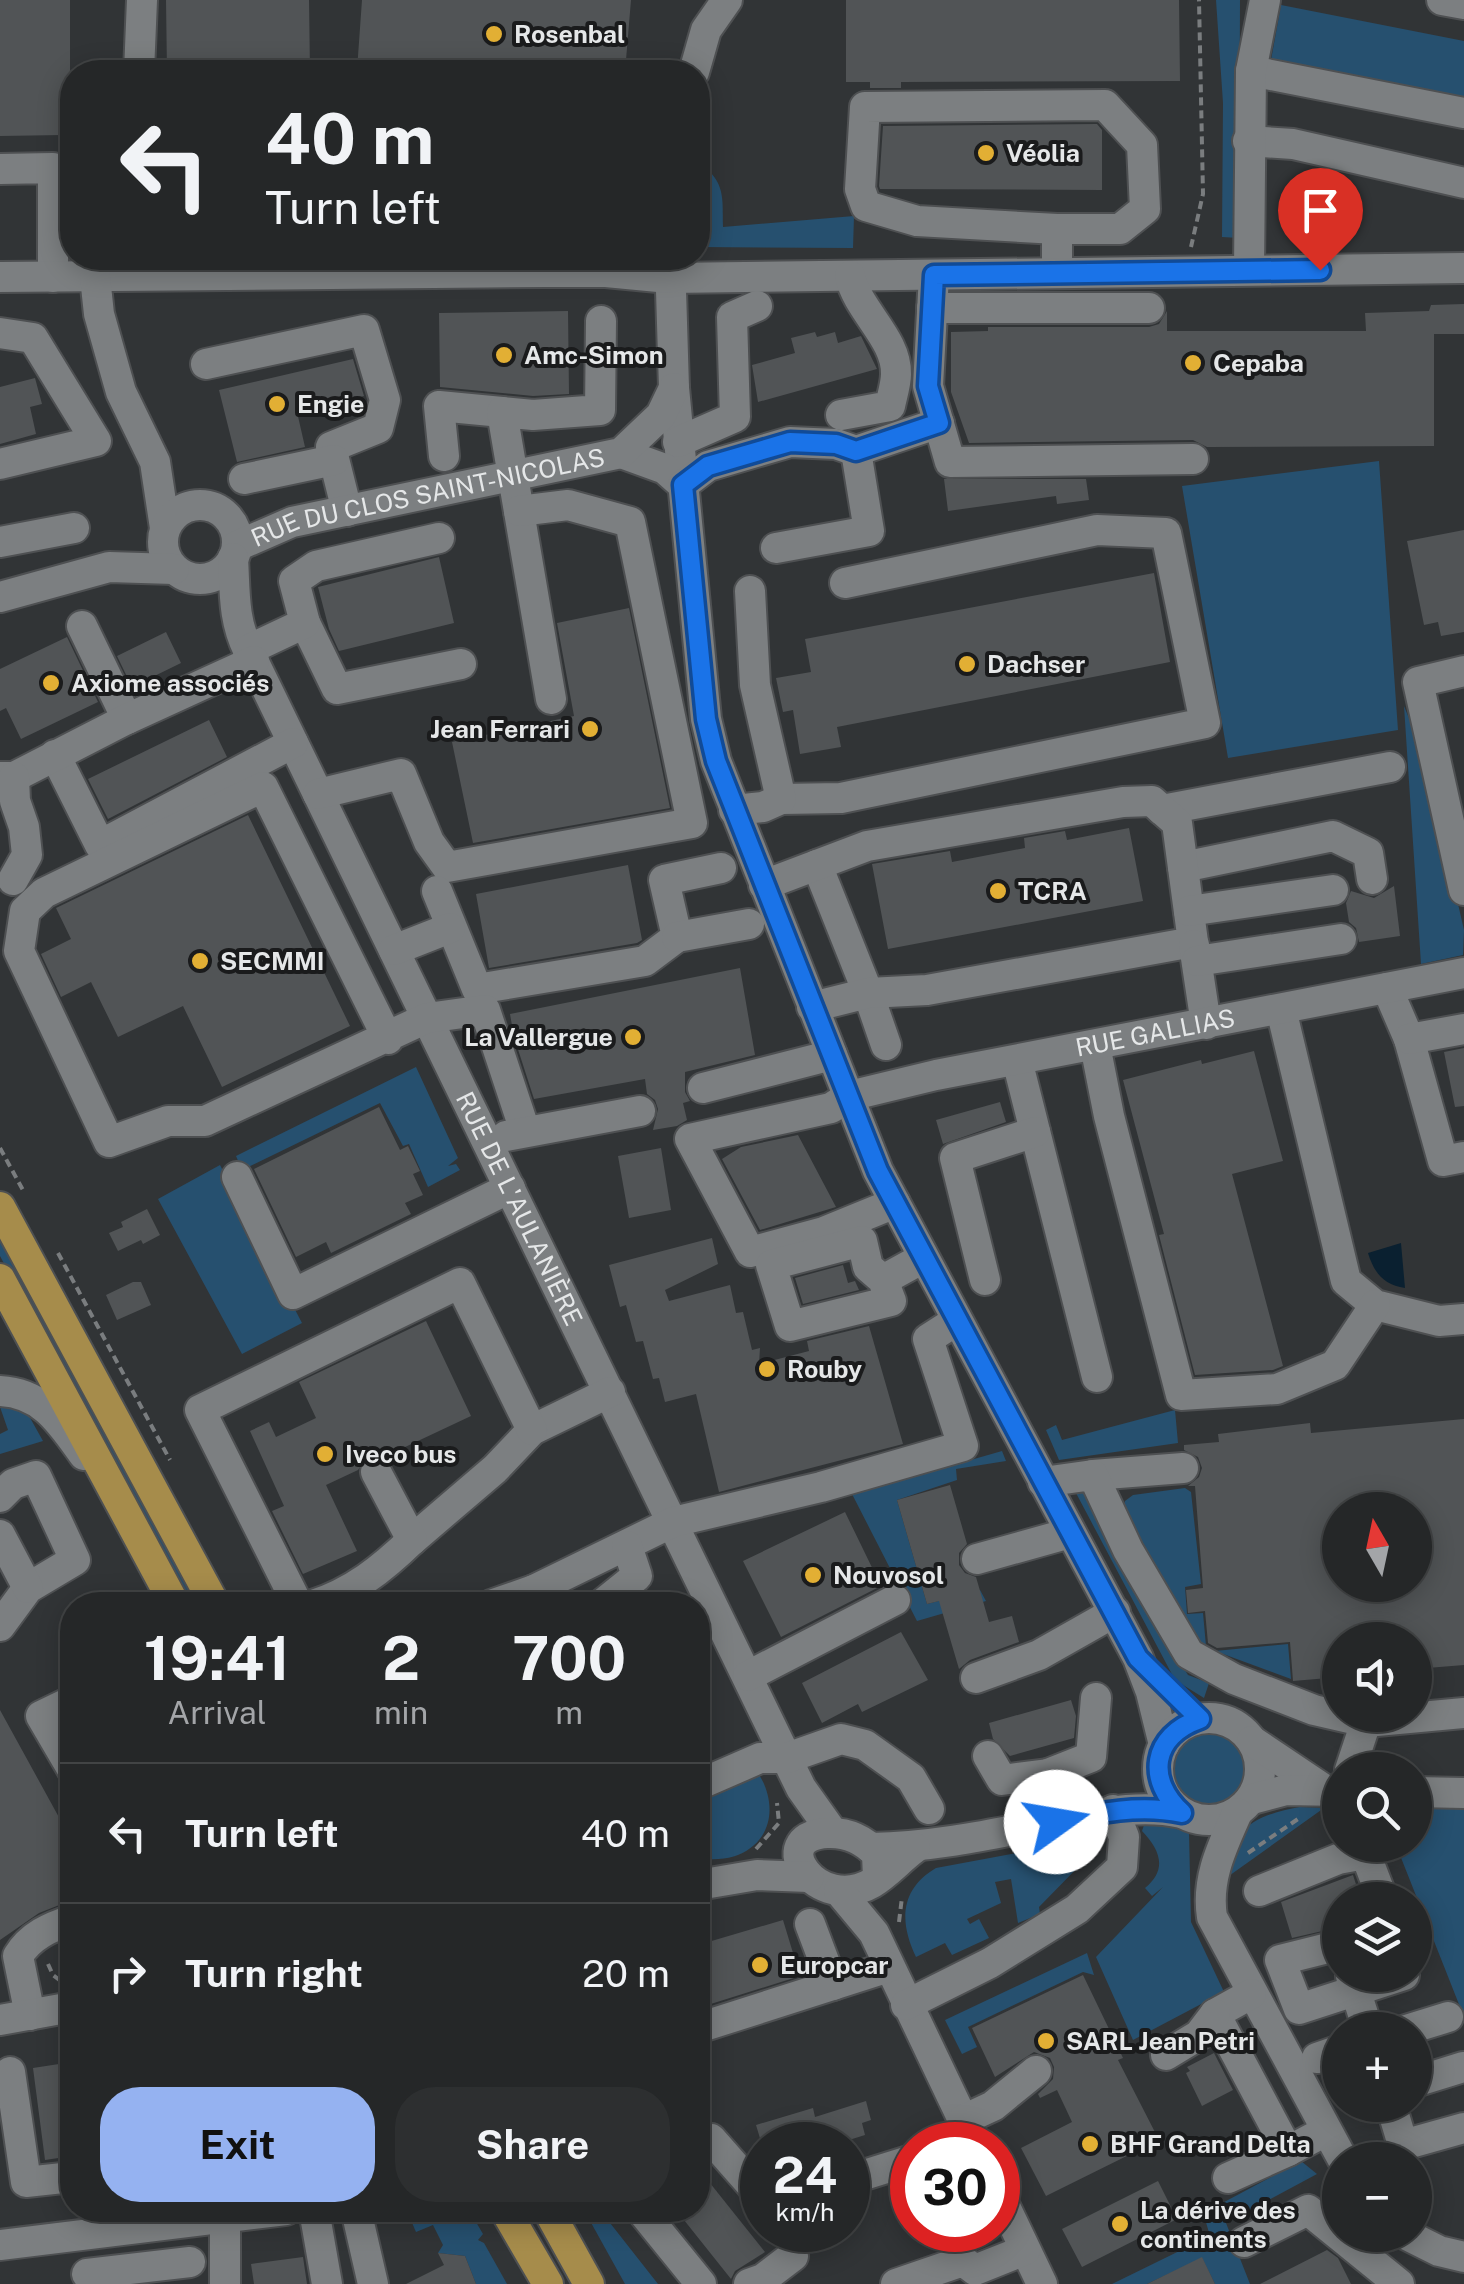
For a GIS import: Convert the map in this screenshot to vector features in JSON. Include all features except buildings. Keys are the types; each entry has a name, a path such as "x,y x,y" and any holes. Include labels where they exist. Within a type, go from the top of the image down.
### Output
{"main road":[{"path":"0,1207 208,1592"},
{"path":"0,1280 169,1592"},
{"path":"512,2222 548,2284"},
{"path":"554,2222 588,2284"}],"street":[{"path":"140,60 142,0"},
{"path":"697,60 706,30 727,0"},
{"path":"1249,270 1251,71 1265,0"},
{"path":"1442,0 1464,4"},
{"path":"1251,71 1464,113"},
{"path":"1105,105 1142,145 1145,209 1120,228 1057,229 917,221 866,206 860,189 865,106 1105,105"},
{"path":"1248,141 1293,144 1464,182"},
{"path":"0,169 54,168 53,277"},
{"path":"1057,229 1057,274"},
{"path":"710,270 850,276 1464,268"},
{"path":"0,277 53,277 111,270 100,314 121,392 155,462 166,558 184,574"},
{"path":"531,270 638,270"},
{"path":"669,270 678,442 706,719 734,810 895,1204 1138,1658 1151,1692 1162,1751 1158,1770 1162,1788 1168,1800 1202,1833 1213,1872"},
{"path":"934,275 928,386 950,462 1194,459"},
{"path":"840,415 890,406 896,374 891,347 854,293 850,276"},
{"path":"678,442 735,417 732,318 757,306"},
{"path":"932,308 1149,308"},
{"path":"444,456 439,406 533,415 600,410 601,321"},
{"path":"206,364 364,330 386,400 378,428 331,447 347,511"},
{"path":"0,333 33,338 96,441 0,464"},
{"name":"RUE DU CLOS SAINT-NICOLAS","path":"235,552 292,522 621,454 662,415 674,388"},
{"path":"502,412 551,699"},
{"path":"683,485 708,466 790,442 836,444 856,451 939,423"},
{"path":"776,548 869,531 856,451"},
{"name":"RUE DU CLOS SAINT-NICOLAS","path":"621,454 665,469 683,485"},
{"path":"244,479 334,460"},
{"path":"109,568 218,575 235,552 231,522 222,512 199,505 155,462"},
{"path":"0,597 109,568 165,530 178,512 199,505"},
{"path":"318,794 401,774 428,842 447,867 692,823 630,522 568,506 519,511"},
{"path":"0,542 74,528"},
{"path":"734,810 763,807 781,799 841,798 1205,723 1166,534 1097,530 846,583"},
{"path":"439,538 316,566 294,581 305,623 337,689 461,664"},
{"name":"RUE DE L'AULANIÈRE","path":"235,552 233,600 246,646 707,1592"},
{"name":"RUE DE L'AULANIÈRE","path":"184,574 246,646"},
{"path":"750,592 754,685 781,799"},
{"path":"13,880 28,855 24,827 7,777 127,720 246,646 305,623"},
{"path":"82,626 127,720"},
{"path":"1464,671 1418,682 1464,890"},
{"path":"56,755 100,845 294,743"},
{"path":"1162,810 1390,767"},
{"path":"388,1038 263,786 44,894 25,911 20,951 109,1142 168,1121 205,1121 388,1038 427,1018 484,1010 525,1131"},
{"path":"764,886 867,846 982,824 1152,801 1177,823 1206,1024"},
{"path":"1183,868 1333,836 1368,853 1372,880"},
{"path":"816,865 886,1045"},
{"path":"678,937 664,880 722,868"},
{"path":"1190,911 1332,890"},
{"path":"436,892 477,989 645,961 678,937 748,924"},
{"path":"394,950 450,928"},
{"path":"812,1007 868,992 927,990 1195,952 1341,939"},
{"name":"RUE GALLIAS","path":"895,1204 824,1232 750,1252 690,1139 831,1108 848,1096 1464,973"},
{"path":"1388,988 1409,1039 1443,1161 1464,1157"},
{"path":"1281,1009 1346,1280 1375,1305 1439,1321 1464,1319"},
{"path":"1409,1039 1464,1029"},
{"path":"1095,1045 1109,1116 1181,1396 1277,1388 1335,1365 1375,1305"},
{"path":"703,1088 832,1055"},
{"path":"1018,1060 1097,1378"},
{"path":"487,1140 640,1111"},
{"path":"985,1280 955,1158 1036,1132"},
{"path":"237,1176 293,1294 510,1188"},
{"path":"883,1280 923,1258"},
{"path":"291,1592 200,1410 460,1282 532,1430"},
{"path":"547,1592 673,1522 963,1446 928,1339 956,1321"},
{"path":"0,1391 18,1392 51,1410 116,1498"},
{"path":"348,1592 381,1570 532,1430 610,1392"},
{"path":"1042,1482 1183,1468"},
{"path":"376,1472 412,1540"},
{"path":"0,1497 13,1484 36,1476 75,1560 28,1588 0,1626"},
{"path":"1093,1476 1128,1550 1190,1654 1250,1685 1322,1712"},
{"path":"977,1559 1070,1533"},
{"path":"0,1535 28,1588"},
{"path":"617,1592 637,1576 627,1546"},
{"name":"RUE DE L'AULANIÈRE","path":"710,1598 801,1788 812,1840"},
{"path":"748,1676 895,1600"},
{"path":"976,1678 1039,1655 1115,1612"},
{"path":"1138,1658 1200,1719"},
{"path":"988,1756 1002,1780 1048,1774 1091,1758 1096,1698"},
{"path":"60,1707 41,1716 60,1739"},
{"path":"1432,1716 1464,1713"},
{"path":"1113,1810 1148,1777 1173,1732 1200,1719 1220,1719 1238,1727 1252,1741 1322,1784"},
{"path":"710,1780 760,1758 787,1758 841,1738 864,1745 911,1778 930,1809"},
{"path":"1252,1741 1260,1760 1260,1780 1213,1872 1209,1895 1212,1918 1332,2142"},
{"path":"1048,1774 1056,1822"},
{"path":"872,1848 915,1848 1113,1810 1164,1809 1200,1820 1218,1820 1286,1790 1322,1790"},
{"path":"1432,1792 1464,1793"},
{"path":"906,2004 990,1963 1077,1910 1122,1867 1124,1837 1113,1810"},
{"path":"812,1840 800,1866 827,1890 838,1891 876,1880 915,1848"},
{"path":"757,1876 812,1840 862,1840 880,1860 874,1933"},
{"path":"1259,1891 1328,1862"},
{"path":"710,1883 757,1876 809,1877"},
{"path":"838,1891 874,1933 958,2122"},
{"path":"60,1924 26,1942 18,1956 15,2017 60,2010"},
{"path":"810,1924 834,1985"},
{"path":"1322,1950 1280,1960 1299,2009 1334,1992"},
{"path":"710,2024 888,1967"},
{"path":"1166,2055 1199,2035 1215,2014 1251,1994"},
{"path":"1215,2014 1288,2151"},
{"path":"1432,2022 1448,2017"},
{"path":"1432,2077 1463,2067"},
{"path":"979,2122 1036,2071"},
{"path":"10,2072 26,2182 60,2178"},
{"path":"1396,2122 1403,2145 1464,2128"},
{"path":"1228,2178 1326,2131"},
{"path":"710,2139 740,2173"},
{"path":"1244,2242 1308,2210 1398,2284"},
{"path":"0,2245 81,2222 87,2279 192,2273 207,2222"},
{"path":"210,2222 225,2284"},
{"path":"316,2222 327,2284"},
{"path":"359,2222 373,2284"},
{"path":"651,2222 701,2284"},
{"path":"1020,2238 1042,2284"},
{"path":"1432,2248 1464,2257 1459,2284"},
{"path":"896,2284 963,2260 978,2277 1026,2250"},
{"path":"749,2284 763,2279 793,2256"}],"path":[{"path":"1186,271 1203,194 1199,0"},
{"path":"1213,1872 1254,1849 1322,1799"}],"shaded area":[{"path":"1216,0 1240,0 1239,238 1222,237 1223,103"},
{"path":"1281,5 1464,41 1464,103 1271,60"},
{"path":"710,172 719,185 723,227 854,216 853,248 710,247"},
{"path":"1379,461 1398,730 1228,758 1182,486"},
{"path":"1404,706 1424,755 1464,930 1463,955 1421,964"},
{"path":"416,1067 458,1158 448,1166 456,1164 460,1170 428,1187 409,1144 403,1146 380,1103 242,1170 236,1156"},
{"path":"220,1165 302,1323 242,1354 158,1199"},
{"path":"0,1229 198,1592 180,1592 0,1256"},
{"path":"1401,1243 1405,1288 1381,1277 1368,1253"},
{"path":"16,1399 43,1441 0,1454 0,1434 8,1430 0,1407"},
{"path":"1175,1410 1178,1443 1059,1460 1046,1430 1056,1425 1062,1440"},
{"path":"1002,1451 1006,1461 956,1469 957,1480 897,1500 927,1604 980,1590 986,1601 917,1621 852,1494"},
{"path":"1185,1488 1191,1492 1201,1584 1185,1587 1187,1614 1203,1613 1206,1646 1187,1632 1122,1512 1125,1501 1133,1495"},
{"path":"1085,1490 1188,1675 1209,1683 1204,1698 1175,1680 1076,1493"},
{"path":"1288,1644 1291,1679 1215,1651"},
{"path":"1209,1731 1236,1742 1247,1769 1236,1796 1209,1807 1182,1796 1171,1769 1182,1742"},
{"path":"758,1773 764,1784 770,1808 765,1830 750,1848 734,1857 710,1860 710,1795"},
{"path":"1432,1803 1464,1804 1464,2017 1432,1936 1432,1882 1411,1882 1403,1862 1432,1862"},
{"path":"1300,1807 1322,1808 1226,1878 1232,1847 1239,1836 1270,1814"},
{"path":"1154,1818 1189,1832 1191,1922 1224,1992 1133,2040 1096,1957 1163,1887 1152,1896 1145,1888 1159,1867 1157,1852 1142,1831"},
{"path":"1092,1839 1085,1860 1039,1907 1040,1914 1018,1923 1011,1879 995,1882 1001,1903 967,1919 970,1924 979,1919 989,1938 952,1955 945,1943 916,1957 907,1931 906,1907 924,1876 936,1868"},
{"path":"1087,1953 1094,1975 1083,1972 968,2027 977,2047 962,2054 945,2020"},
{"path":"1301,2161 1317,2174 1226,2223 1250,2284 1215,2284 1202,2258 1147,2284 1112,2284 1210,2236 1205,2219 1213,2208"},
{"path":"412,2222 476,2222 483,2234 478,2240 484,2243 507,2284 476,2284 465,2256 438,2253 443,2245 433,2225 416,2232"},
{"path":"591,2222 609,2222 658,2284 625,2284"}],"place":[{"name":"Rosenbal","path":"494,34"},
{"name":"Véolia","path":"986,153"},
{"name":"Amc-Simon","path":"504,355"},
{"name":"Cepaba","path":"1193,363"},
{"name":"Engie","path":"277,404"},
{"name":"Dachser","path":"967,664"},
{"name":"Axiome associés","path":"51,683"},
{"name":"Jean Ferrari","path":"590,729"},
{"name":"TCRA","path":"998,891"},
{"name":"SECMMI","path":"200,961"},
{"name":"La Vallergue","path":"633,1037"},
{"name":"Rouby","path":"767,1369"},
{"name":"Iveco bus","path":"325,1454"},
{"name":"Nouvosol","path":"813,1575"},
{"name":"Europcar","path":"760,1965"},
{"name":"SARL Jean Petri","path":"1046,2041"},
{"name":"BHF Grand Delta","path":"1090,2144"},
{"name":"La dérive des continents","path":"1120,2224"}],"route":[{"path":"1056,1822 1113,1810 1164,1809 1182,1813 1162,1788 1159,1757 1173,1732 1200,1719 1138,1658 878,1171 716,761 699,661 683,485 708,466 790,442 836,444 856,451 939,423 928,386 934,275 1320,270"}]}
